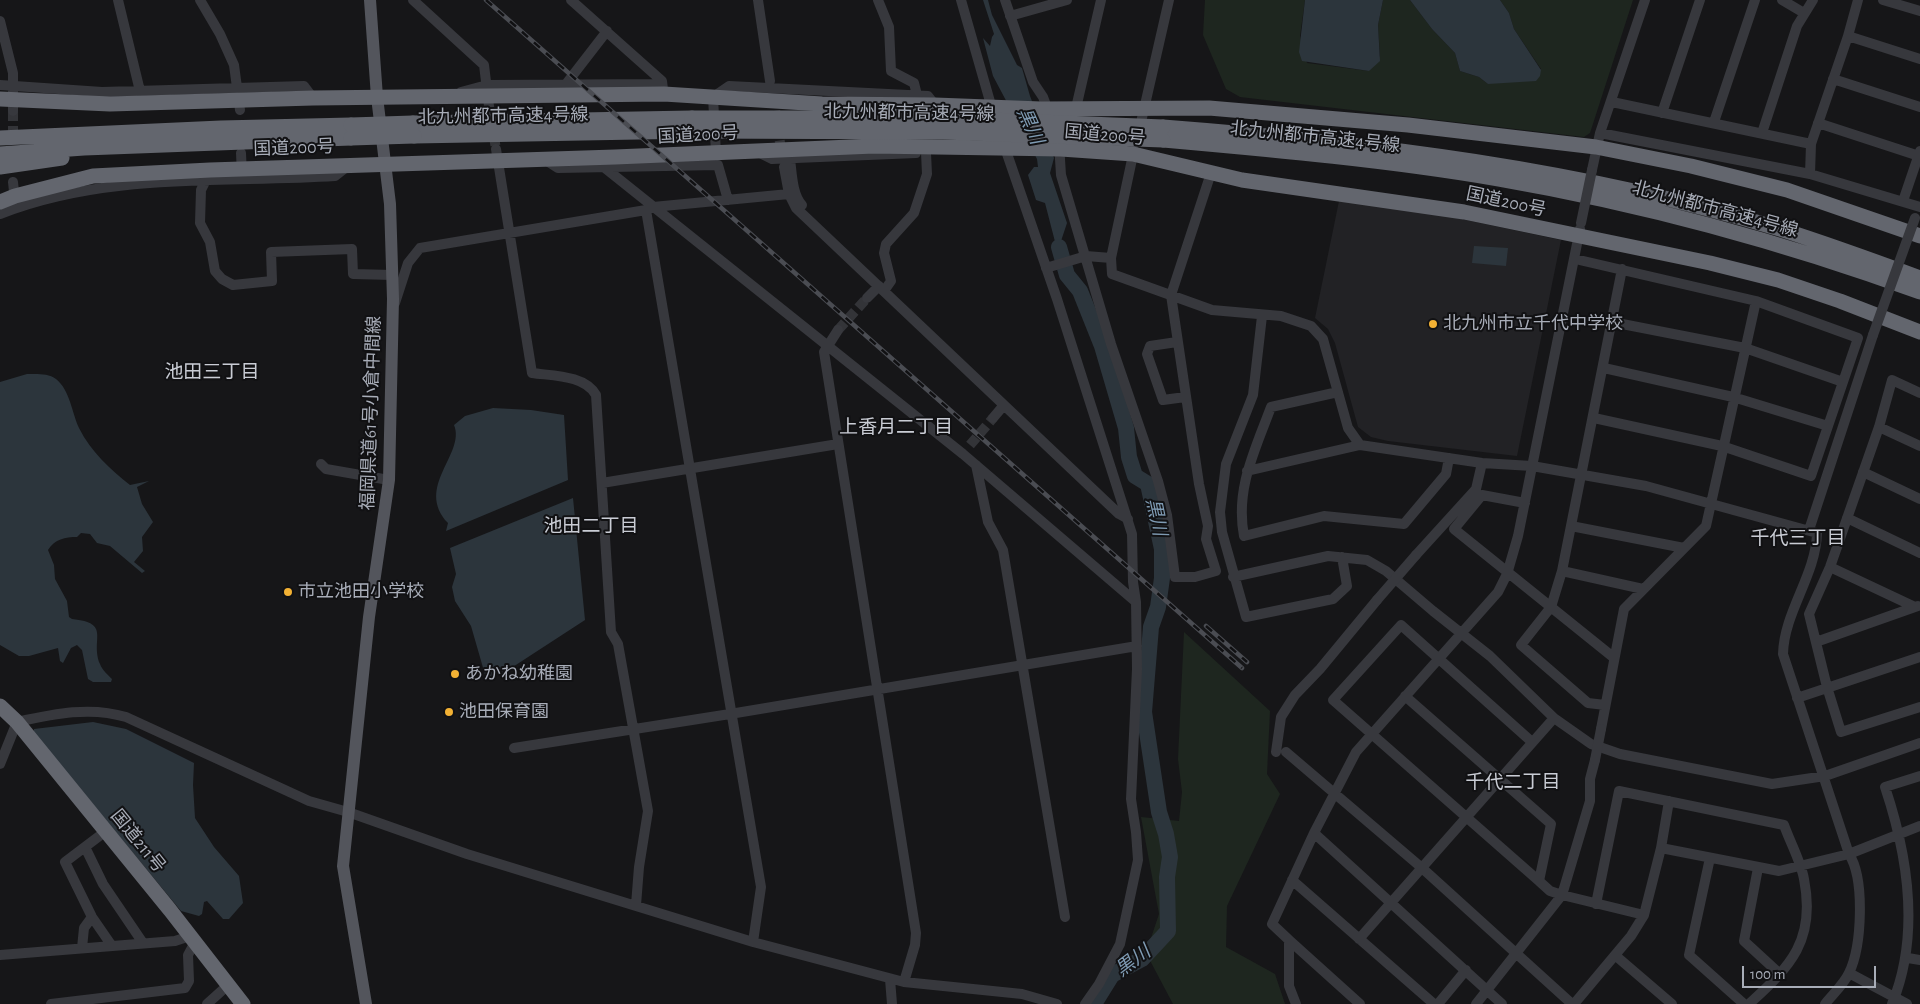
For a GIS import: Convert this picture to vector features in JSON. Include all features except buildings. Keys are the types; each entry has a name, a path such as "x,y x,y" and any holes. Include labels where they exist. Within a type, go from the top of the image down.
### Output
{"highway":[{"name":"国道200号","path":"10,99 110,104 239,99 663,90 713,97 822,104 935,105 1044,110 1076,108 1209,108 1271,112 1436,128 1598,140 1786,190 1920,236"},
{"name":"北九州都市高速4号線","path":"0,138 940,118 1163,134 1281,136 1502,166 1602,185 1780,229 1920,278"},
{"name":"北九州都市高速4号線","path":"0,154 222,142 351,131"},
{"path":"0,132 30,136"},
{"name":"北九州都市高速4号線","path":"1163,134 1396,164 1500,179 1555,190 1678,217 1774,242 1920,292"},
{"path":"0,167 222,142"},
{"name":"国道200号","path":"0,202 15,195 93,176 242,175 496,154 543,159 717,159 755,151 874,146 1008,147 1133,154 1242,180 1580,230 1778,280 1840,300 1920,332"},
{"name":"国道211号","path":"0,706 17,722 106,831 243,1004"}],"main road":[{"name":"福岡県道61号小倉中間線","path":"366,1004 343,866 369,617 389,480 393,275 386,163 377,97 370,0"}],"street":[{"path":"118,0 140,91"},
{"path":"10,99 140,91 239,99 234,65 220,34 200,0"},
{"path":"413,0 484,64 488,95 566,84 663,90 662,81 571,0"},
{"path":"758,0 770,85"},
{"path":"878,0 889,27 891,71 914,83 917,95"},
{"path":"961,0 994,108 1048,268 1132,534 1133,582 1136,602 1136,646 1131,799 1138,860 1120,944 1099,984 1085,1004"},
{"path":"1005,0 1033,82 1043,97 1044,110 1058,149 1061,176 1083,257 1158,481 1167,515 1175,577 1195,577 1216,571 1206,540 1208,526 1199,484 1171,295 1211,173"},
{"path":"1010,16 1067,0"},
{"path":"1076,108 1101,0"},
{"path":"1169,0 1111,258 1112,274 1212,310 1262,316 1281,316 1312,326 1323,339 1348,428 1360,445"},
{"path":"1360,1004 1272,924 1314,833 1356,752 1498,592 1507,574 1525,503 1598,140 1645,0"},
{"path":"1662,113 1700,0"},
{"path":"1714,122 1755,0"},
{"path":"1782,0 1804,13"},
{"path":"1762,133 1797,26 1813,0"},
{"path":"1810,174 1811,144 1848,36 1858,0"},
{"path":"1883,0 1920,11"},
{"path":"0,21 13,73 10,99"},
{"path":"566,84 607,31"},
{"path":"1848,36 1920,59"},
{"path":"1833,79 1920,107"},
{"path":"0,85 10,99"},
{"path":"728,200 717,159 713,97 728,86 770,85 928,96 935,105"},
{"path":"1612,102 1811,144"},
{"path":"1818,123 1919,153 1904,201"},
{"path":"1598,140 1810,174 1920,207 1873,335 1809,530"},
{"path":"755,151 772,159 787,163 949,153 961,147"},
{"path":"867,298 891,281 884,253 886,244 914,213 927,174 926,153"},
{"path":"241,154 242,175"},
{"path":"496,154 532,373 591,385 596,395 611,632 618,644 648,811 639,867 636,905"},
{"path":"543,159 558,168 605,168 717,159"},
{"path":"787,163 789,194 796,208 1119,514 1128,519"},
{"path":"787,163 798,201 816,221 824,234"},
{"path":"605,168 649,209 826,346 966,449 976,465 1136,602"},
{"path":"208,176 201,190 200,223 210,242 215,271 222,278 233,284 272,281 271,252 352,249 354,274 393,275"},
{"path":"392,311 408,263 420,248 649,209 789,194"},
{"path":"0,214 15,195"},
{"path":"649,209 730,714 761,887 757,905 758,922 753,942"},
{"path":"1048,268 1083,257 1111,258"},
{"path":"1575,259 1756,301 1858,338 1811,476 1722,446 1594,418"},
{"path":"1605,705 1588,703 1521,645 1551,607 1562,571 1604,368 1622,269"},
{"path":"1476,1004 1562,895 1590,801 1590,779 1624,608 1706,526 1709,502 1756,301"},
{"path":"1262,316 1252,395 1226,464 1220,512 1222,532 1233,577 1246,617 1333,599 1346,586 1342,557"},
{"path":"1612,322 1745,348 1843,382"},
{"path":"838,330 826,346 824,352 876,690 916,933 915,945 904,982"},
{"path":"1177,342 1150,346 1147,354 1163,400 1186,397"},
{"path":"1604,368 1733,397 1828,426"},
{"path":"1920,393 1892,380 1879,427 1830,567 1809,614 1827,687 1841,732 1920,707"},
{"path":"1338,392 1272,407 1248,471 1240,514 1244,536 1324,516 1404,524 1446,474 1449,458"},
{"path":"993,418 1004,405"},
{"path":"1879,427 1920,446"},
{"path":"602,483 838,444"},
{"path":"1248,471 1360,445 1482,463 1532,466 1646,486 1817,533 1817,542 1783,637 1783,654 1825,776 1849,854 1855,863 1860,900 1858,936 1849,973 1825,1004"},
{"path":"1482,463 1476,489 1416,555 1320,669 1294,695 1281,717 1281,752 1336,793 1573,1004 1616,956 1644,915 1661,848 1669,802"},
{"path":"321,464 326,469 389,480"},
{"path":"976,465 988,522 1003,550 1066,917"},
{"path":"1863,472 1920,499"},
{"path":"1525,503 1482,495 1454,529 1507,574 1613,657"},
{"path":"1847,518 1920,553"},
{"path":"1571,526 1684,548"},
{"path":"1233,577 1328,556 1367,560 1386,571 1460,634 1490,656 1554,718 1591,744 1620,754 1772,784 1825,776 1920,743"},
{"path":"1830,567 1918,606"},
{"path":"1562,571 1643,589"},
{"path":"1816,642 1918,606"},
{"path":"1532,742 1401,625 1334,700 1550,891 1644,915"},
{"path":"514,748 634,730 1136,646"},
{"path":"1797,698 1920,657"},
{"path":"1405,696 1550,824 1539,882"},
{"path":"0,764 17,722 94,710 109,712 126,717 309,801 348,812 468,854 753,942 904,982 1022,994 1057,1004"},
{"path":"1359,939 1554,718"},
{"path":"1894,1000 1917,927 1912,880 1900,833 1885,787 1920,776"},
{"path":"1596,904 1619,791 1784,826 1804,878 1807,914 1806,929 1798,949 1782,975 1749,1004"},
{"path":"1661,848 1779,872 1849,854 1920,826"},
{"path":"106,831 65,862 92,917 112,946"},
{"path":"1314,833 1502,1004"},
{"path":"85,846 103,884 144,943"},
{"path":"1710,858 1689,955 1744,1004"},
{"path":"1758,868 1744,940 1782,975"},
{"path":"1292,880 1434,1004"},
{"path":"82,948 84,928 92,917"},
{"path":"0,955 192,939 188,954 189,981 184,988 51,1004"},
{"path":"1289,940 1288,986 1296,1004"},
{"path":"1616,956 1672,1004"},
{"path":"1908,958 1920,960"},
{"path":"1438,1004 1466,970"},
{"path":"1849,973 1894,1000 1907,1004"},
{"path":"890,979 892,1004"},
{"path":"207,1004 228,986"}],"shaded area":[{"path":"1205,0 1305,0 1300,36 1307,63 1369,71 1380,56 1378,25 1383,0 1410,0 1432,29 1455,53 1460,71 1479,77 1488,84 1541,69 1514,29 1509,13 1500,0 1633,0 1590,133 1584,137 1240,97 1226,89 1203,35"},
{"name":"北九州市立千代中学校","path":"1339,201 1433,213 1561,240 1517,456 1388,441 1371,437 1358,427 1335,343 1328,329 1315,318"},
{"path":"1184,632 1270,711 1267,774 1280,794 1227,906 1226,947 1275,974 1285,1004 1173,1004 1146,953 1159,914 1141,817 1179,821 1182,792 1178,759"}],"water":[{"path":"983,0 988,0 992,15 1017,65 1022,68 1030,96 1054,158 1050,173 1067,223 1060,244 1064,260 1060,261 1045,203 1036,200 1028,175 1034,167 1038,167 1037,159 993,76 983,38 990,46 994,34"},
{"path":"1305,0 1383,0 1378,25 1380,61 1369,71 1302,61 1299,52"},
{"path":"1410,0 1500,0 1509,13 1514,29 1541,70 1540,76 1536,81 1488,84 1479,77 1460,71 1455,53 1432,29"},
{"path":"1474,246 1508,248 1506,266 1472,263"},
{"path":"27,374 49,376 61,384 68,395 84,437 101,460 115,473 130,485 149,481 137,487 142,504 153,522 142,537 143,551 134,562 145,571 142,573 110,546 97,543 90,534 81,533 77,537 61,539 48,550 54,565 55,579 67,601 69,617 92,624 96,628 100,664 112,679 111,682 93,682 88,679 82,650 77,645 71,648 63,663 60,661 58,648 29,656 19,656 0,645 0,382"},
{"path":"493,408 531,410 564,415 568,480 446,531 448,523 439,510 436,497 438,484 456,436 454,425 465,416"},
{"path":"573,498 585,620 502,674 486,678 471,626 455,601 452,587 456,574 450,548"},
{"path":"93,722 126,729 194,763 195,818 214,847 239,876 243,903 229,919 223,919 207,901 204,902 202,914 199,916 181,911 34,733 34,729"}],"waterway":[{"name":"黒川","path":"1059,247 1067,275 1080,291 1102,346 1126,428 1129,457 1135,476 1148,484 1162,549 1162,578 1158,607 1151,627 1144,712 1159,812 1166,834 1170,857 1167,877 1168,931 1142,959 1112,975 1094,1004"}],"tunnel":[{"path":"773,96 782,156"},
{"path":"489,106 496,149"},
{"path":"13,111 13,144"},
{"path":"838,330 867,298"},
{"path":"970,445 993,418"}],"railway":[{"path":"486,0 1242,668"},
{"path":"1206,626 1247,662"}],"place":[{"name":"北九州市立千代中学校","path":"1433,324"},
{"name":"市立池田小学校","path":"288,592"},
{"name":"あかね幼稚園","path":"455,674"},
{"name":"池田保育園","path":"449,712"}],"district":[{"name":"池田三丁目","path":"212,372"},
{"name":"上香月二丁目","path":"896,427"},
{"name":"池田二丁目","path":"591,526"},
{"name":"千代三丁目","path":"1798,538"},
{"name":"千代二丁目","path":"1513,782"}]}
